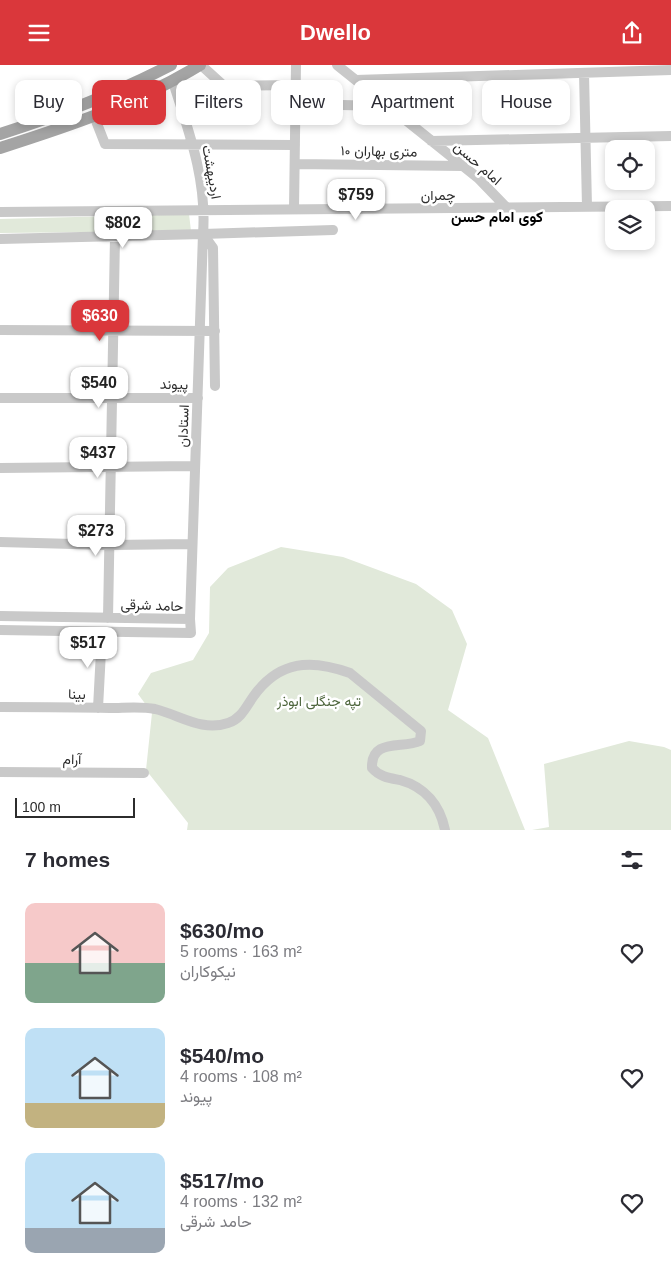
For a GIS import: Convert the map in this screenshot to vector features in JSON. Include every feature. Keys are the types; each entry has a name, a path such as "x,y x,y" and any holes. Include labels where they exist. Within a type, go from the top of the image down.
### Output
{"main road":[{"path":"0,134 60,115 154,69 172,65"},
{"path":"166,85 201,65"},
{"path":"0,148 92,117"}],"street":[{"path":"201,65 224,86 271,85"},
{"path":"296,65 296,80"},
{"name":"امام حسن","path":"337,65 356,80"},
{"path":"356,80 671,71"},
{"path":"584,73 587,207"},
{"name":"اردیبهشت","path":"173,82 194,144 205,210"},
{"path":"98,125 105,144 295,145"},
{"path":"294,209 295,125"},
{"name":"امام حسن","path":"411,125 478,178 506,207"},
{"path":"431,141 671,136"},
{"name":"۱۰ متری بهاران","path":"295,164 463,166"},
{"name":"چمران","path":"0,212 671,206"},
{"path":"205,210 204,234 213,248 215,386"},
{"path":"0,239 333,230"},
{"name":"استادان","path":"190,619 204,234"},
{"path":"108,618 115,237"},
{"path":"0,330 215,331"},
{"name":"پیوند","path":"0,398 198,398"},
{"path":"0,468 195,466"},
{"path":"0,542 110,545 192,544"},
{"name":"حامد شرقی","path":"0,615 190,619 191,633 0,630"},
{"path":"98,708 102,632"},
{"name":"بینا","path":"0,707 154,709 198,725 212,726 228,724 239,718 260,688 272,677 287,669 301,664 336,668 350,673 421,731 420,741 383,747 374,755 372,768 378,774 416,785 425,792 440,811 444,830"},
{"name":"آرام","path":"0,772 144,773"}],"green space":[{"path":"189,214 191,231 0,233 0,219"},
{"name":"تپه جنگلی ابوذر","path":"281,547 343,557 416,584 452,610 467,644 448,710 488,738 525,830 187,830 188,823 146,770 152,713 138,694 151,673 193,660 209,633 210,587 228,568"},
{"path":"629,741 671,750 671,830 532,830 549,827 544,764"}],"district":[{"name":"کوی امام حسن","path":"497,216"}]}
